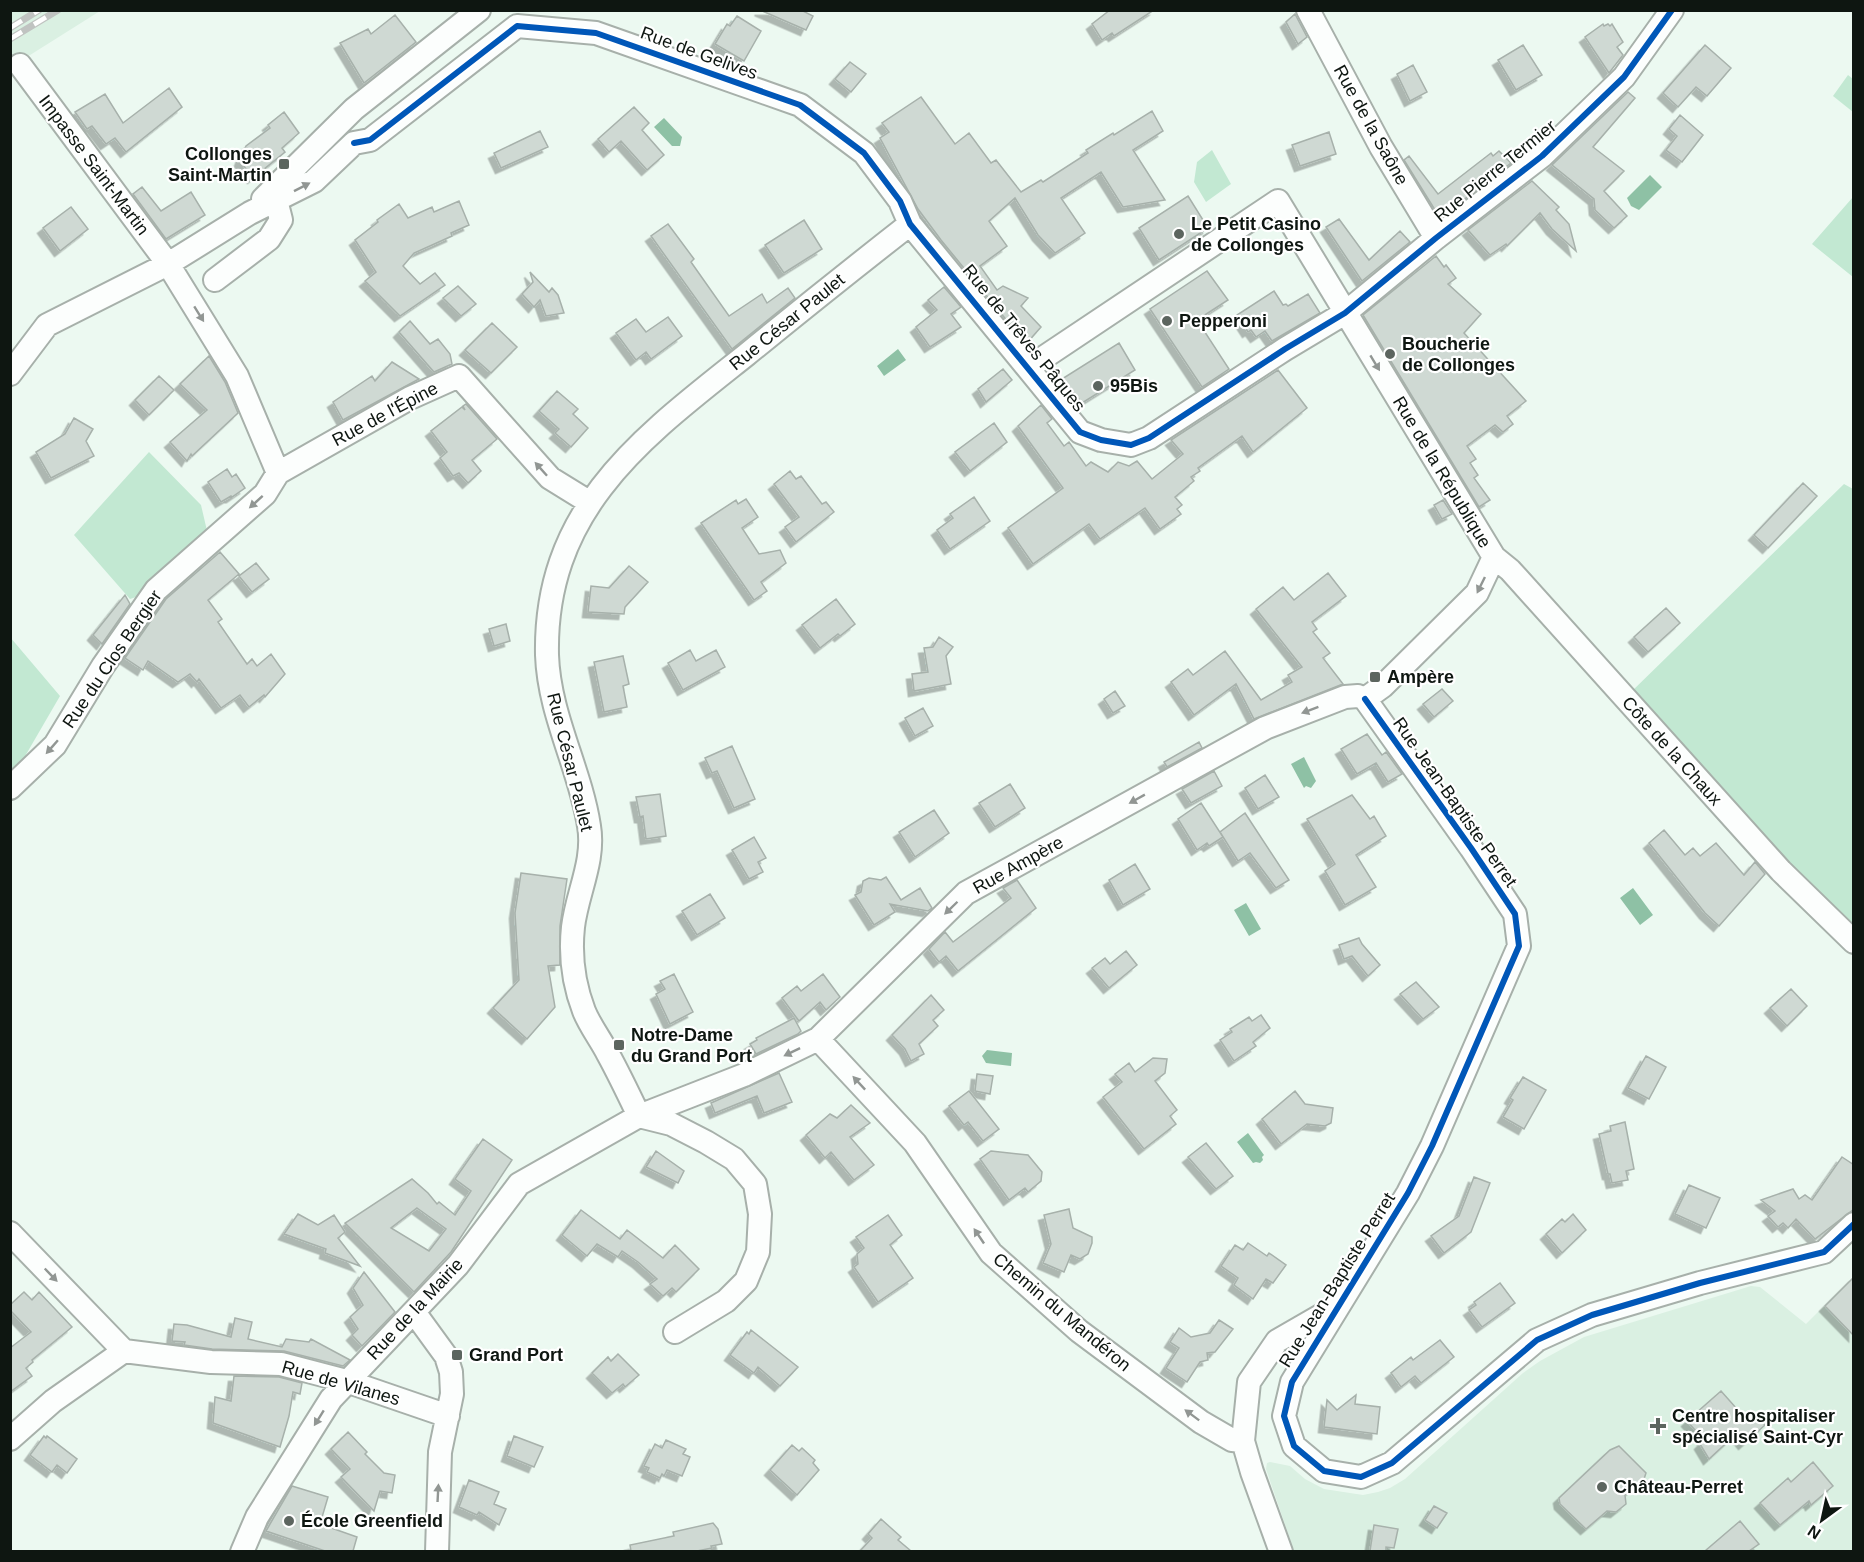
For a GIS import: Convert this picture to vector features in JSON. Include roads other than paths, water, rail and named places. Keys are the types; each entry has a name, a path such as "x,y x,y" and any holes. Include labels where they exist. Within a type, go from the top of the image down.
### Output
{"street":[{"path":"10,374 47,325 168,264 273,196 318,144 354,110 479,10"},
{"name":"Rue de la Saône","path":"1308,10 1381,147 1436,238"},
{"name":"Rue Pierre Termier","path":"1345,313 1436,238 1542,156 1624,77 1672,10"},
{"name":"Rue de Gelives","path":"354,143 370,140 517,26 596,33 800,105 864,153 900,201 910,224"},
{"name":"Impasse Saint-Martin","path":"20,65 168,264"},
{"path":"273,196 314,181 354,143 346,135 341,124"},
{"path":"215,280 269,239 281,220 273,196"},
{"name":"Rue de la République","path":"1028,368 1278,201 1494,557 1477,593 1383,686 1365,699"},
{"name":"Rue de Trêves Pâques","path":"910,224 1080,432 1101,440 1131,445 1149,438 1285,349 1345,313"},
{"name":"Rue César Paulet","path":"639,1116 585,1012 573,966 573,925 588,868 590,829 552,701 547,657 548,611 562,556 589,502 617,466 666,419 910,224"},
{"path":"168,264 237,376 279,472"},
{"name":"Rue de l'Épine","path":"279,472 410,398 459,376 550,478 589,502"},
{"name":"Rue du Clos Bergier","path":"10,788 56,745 103,666 156,590 265,494 279,472"},
{"name":"Côte de la Chaux","path":"1494,557 1510,570 1781,872 1854,942"},
{"name":"Rue Ampère","path":"639,1116 744,1075 818,1039 966,893 1265,728 1345,697 1358,696 1365,699"},
{"name":"Rue Jean-Baptiste Perret","path":"1365,699 1515,914 1519,946 1408,1193 1292,1382 1284,1416 1294,1446 1324,1470 1361,1477 1392,1463 1537,1340 1592,1315 1700,1283 1824,1252 1854,1224"},
{"name":"Chemin du Mandéron","path":"818,1039 915,1143 991,1253 1079,1331 1192,1415 1232,1440 1244,1441"},
{"path":"639,1116 671,1124 706,1142 734,1159 755,1184 760,1214 758,1252 746,1281 726,1301 675,1332"},
{"name":"Rue de la Mairie","path":"242,1551 257,1517 331,1399 458,1265 519,1184 639,1116"},
{"path":"10,1233 124,1352 53,1401 10,1439"},
{"path":"1281,1551 1252,1472 1244,1441 1248,1382 1277,1341 1337,1306"},
{"path":"414,1312 446,1356 451,1372 452,1394 440,1452 437,1551"},
{"name":"Rue de Vilanes","path":"124,1352 211,1362 281,1364 346,1381 448,1416"}],"railway":[{"path":"10,28 39,10"},
{"path":"10,39 58,10"}],"place":[{"name":"Collonges Saint-Martin","path":"284,164"},
{"name":"Le Petit Casino de Collonges","path":"1179,234"},
{"name":"Pepperoni","path":"1167,321"},
{"name":"Boucherie de Collonges","path":"1390,354"},
{"name":"95Bis","path":"1098,386"},
{"name":"Ampère","path":"1375,677"},
{"name":"Notre-Dame du Grand Port","path":"619,1045"},
{"name":"Grand Port","path":"457,1355"},
{"name":"Centre hospitaliser spécialisé Saint-Cyr","path":"1658,1426"},
{"name":"Château-Perret","path":"1602,1487"},
{"name":"École Greenfield","path":"289,1521"}]}
